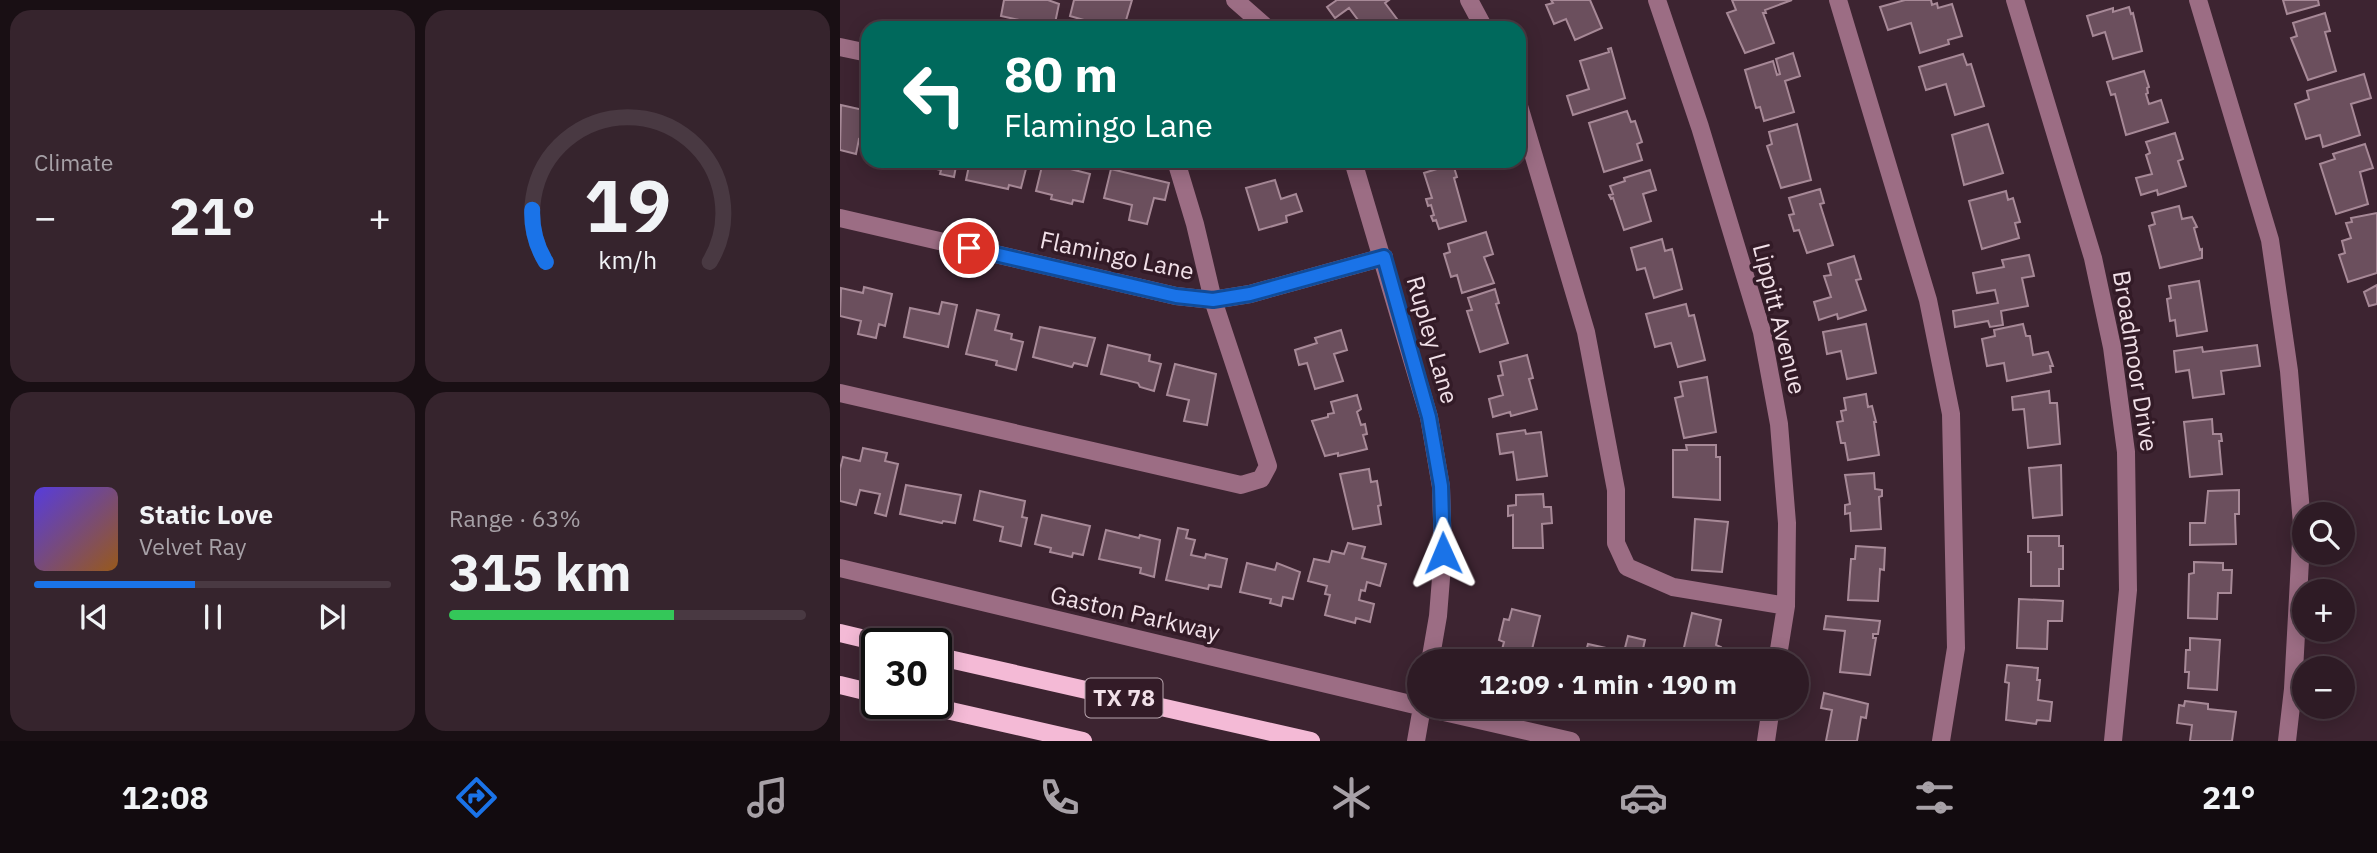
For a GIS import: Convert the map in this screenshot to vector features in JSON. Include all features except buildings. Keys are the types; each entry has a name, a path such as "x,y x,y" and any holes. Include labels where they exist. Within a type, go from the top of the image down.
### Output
{"main road":[{"path":"840,633 861,638"},
{"name":"TX 78","path":"952,660 1311,741"},
{"path":"840,685 861,690"},
{"name":"TX 78","path":"952,711 1083,741"}],"street":[{"path":"1235,0 1259,21"},
{"path":"1469,0 1480,21"},
{"name":"Lippitt Avenue","path":"1657,0 1700,127 1762,332 1779,424 1787,523 1786,606 1779,649"},
{"path":"1838,0 1928,300 1951,414 1956,648 1941,741"},
{"name":"Broadmoor Drive","path":"2015,0 2093,258 2112,347 2126,452 2128,590 2113,741"},
{"path":"2198,0 2270,240 2289,371 2302,524 2293,689 2287,741"},
{"path":"840,47 861,52"},
{"path":"1526,130 1586,332 1616,490 1616,543 1627,567 1673,587 1786,606"},
{"path":"840,393 1241,485 1261,480 1268,466 1213,300 1195,223 1178,168"},
{"name":"Rupley Lane","path":"1355,168 1384,257 1429,417 1441,486 1443,553 1432,649"},
{"name":"Flamingo Lane","path":"840,218 1176,296 1213,300 1250,294 1384,257"},
{"name":"Gaston Parkway","path":"840,568 1407,704"},
{"path":"1416,741 1419,719"},
{"name":"Gaston Parkway","path":"1474,719 1571,741"},
{"path":"1766,741 1769,719"}],"route":[{"path":"969,248 1176,296 1213,300 1250,294 1384,257 1429,417 1441,486 1443,553"}]}
